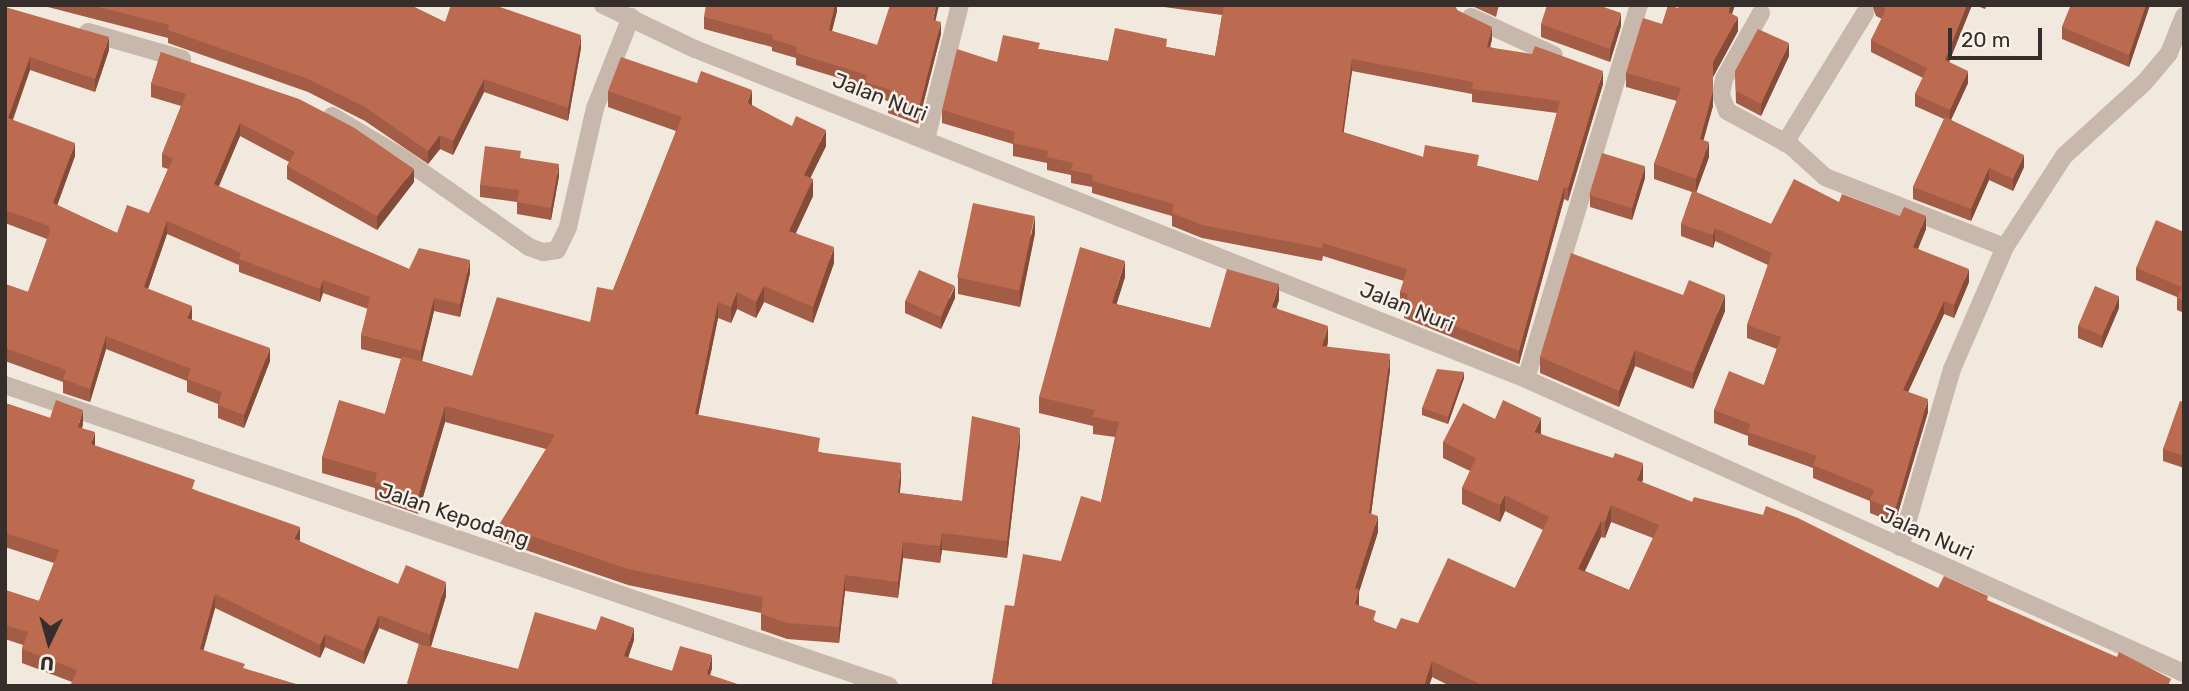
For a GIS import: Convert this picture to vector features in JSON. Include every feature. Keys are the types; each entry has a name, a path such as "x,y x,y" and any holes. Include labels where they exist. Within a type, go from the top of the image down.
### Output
{"street":[{"name":"Jalan Nuri","path":"603,5 695,49 1526,379 2184,673"},
{"path":"926,139 960,5"},
{"path":"1526,379 1611,75 1639,5"},
{"path":"1462,13 1567,60"},
{"path":"1761,13 1724,79 1723,103 1727,111 1785,143 1825,177 2004,247"},
{"path":"1785,143 1865,13"},
{"path":"1900,547 1952,369 2004,247 2064,156 2144,83 2169,53 2184,16"},
{"path":"314,107 401,157 529,247 543,252 557,250 568,227 595,108 631,17"},
{"path":"68,26 205,68"},
{"name":"Jalan Kepodang","path":"5,385 890,686"}],"building":[{"path":"91,5 410,5 445,22 451,5 494,5 581,35 568,108 484,79 453,141 440,135 428,151 365,107 308,79 168,30 169,25"},
{"path":"706,5 835,5 829,30 877,45 890,5 936,5 933,20 941,22 918,112 888,102 891,90 865,82 867,75 796,53 797,47 772,39 773,35 704,17"},
{"path":"1224,5 1455,5 1457,10 1492,27 1487,47 1532,54 1535,46 1603,71 1568,188 1564,187 1519,351 1404,306 1408,294 1400,292 1407,269 1323,243 1322,248 1202,225 1172,213 1174,204 1092,181 1093,175 1071,170 1073,163 1047,157 1048,151 1013,143 1015,132 942,110 957,49 997,62 1003,35 1040,43 1038,49 1108,61 1115,28 1167,39 1166,47 1215,56","holes":["1352,59 1473,82 1472,89 1560,101 1538,181 1477,166 1479,155 1425,145 1423,157 1342,132"]},
{"path":"1547,5 1598,5 1621,13 1610,49 1541,24"},
{"path":"1668,5 1678,8 1679,5 1730,5 1728,12 1738,17 1713,62 1713,91 1700,139 1709,142 1696,179 1654,164 1681,88 1626,73 1643,18 1662,24"},
{"path":"1878,5 1967,5 1945,60 1968,71 1950,110 1915,94 1927,68 1871,40 1886,9"},
{"path":"2071,5 2146,5 2129,55 2062,27"},
{"path":"5,7 109,37 95,79 30,57 8,118 75,143 53,203 117,233 127,205 149,213 173,158 162,154 186,94 151,84 161,52 299,99 353,127 414,169 377,216 287,166 295,152 240,123 214,184 409,269 419,248 470,260 460,304 434,298 421,351 361,335 370,297 323,280 320,289 239,259 241,253 167,221 144,287 192,306 187,318 270,348 244,415 218,405 222,392 187,379 191,369 106,336 90,389 63,379 66,370 5,348 5,284 28,292 50,231 49,226 5,210"},
{"path":"1758,29 1789,43 1761,104 1736,91 1735,71"},
{"path":"621,57 697,83 701,71 752,90 747,103 792,126 796,116 826,130 804,175 813,179 789,231 834,247 813,307 764,286 756,302 737,292 731,307 718,302 695,414 820,438 818,452 901,463 898,493 962,501 972,416 1020,428 1007,541 942,533 940,546 903,542 898,582 845,575 839,627 787,623 761,614 763,597 628,569 499,525 555,435 445,406 418,497 375,482 377,473 322,457 339,400 385,414 402,356 472,376 497,297 590,322 597,287 613,290 682,117 608,91"},
{"path":"1945,117 2024,155 2013,179 1989,168 1971,209 1913,187"},
{"path":"485,146 521,151 520,158 559,164 551,208 517,202 519,190 480,185"},
{"path":"1602,153 1645,166 1632,208 1589,195"},
{"path":"1794,179 1839,202 1842,194 1900,216 1904,207 1926,216 1913,247 1969,269 1954,305 1944,301 1903,390 1928,399 1895,510 1870,500 1874,490 1813,465 1817,456 1748,432 1750,424 1714,410 1729,371 1764,385 1781,337 1747,325 1772,253 1715,228 1713,235 1681,224 1693,191 1771,224"},
{"path":"973,203 1035,216 1019,290 957,277"},
{"path":"2156,220 2184,232 2184,301 2177,298 2182,287 2136,268"},
{"path":"1080,247 1125,261 1112,303 1210,328 1227,269 1279,284 1272,307 1328,326 1322,346 1390,354 1369,513 1378,516 1355,588 1359,590 1355,604 1376,611 1373,621 1396,629 1401,618 1418,623 1448,558 1515,588 1549,517 1505,495 1500,505 1462,488 1476,458 1443,442 1463,403 1495,419 1503,400 1541,418 1534,432 1613,458 1615,453 1643,463 1637,480 1692,502 1694,497 1763,515 1766,506 1798,518 1938,588 1944,576 1988,596 1987,600 2117,657 2119,652 2171,679 2168,686 1484,686 1432,661 1424,686 1012,686 992,682 1005,605 1014,606 1023,554 1061,561 1081,496 1101,502 1119,422 1093,417 1094,410 1039,397","holes":["1611,505 1659,525 1629,590 1578,569 1601,521 1605,522"]},
{"path":"1571,253 1683,295 1689,280 1725,295 1693,373 1635,350 1619,391 1540,357"},
{"path":"919,270 955,286 941,317 905,301"},
{"path":"2095,286 2119,296 2102,336 2078,326"},
{"path":"1437,369 1464,372 1448,417 1422,408"},
{"path":"56,400 83,410 78,427 95,432 91,444 195,480 192,489 300,527 294,539 398,584 406,565 446,582 430,635 379,615 364,651 325,634 320,645 215,594 200,649 245,664 243,668 302,686 71,684 77,670 22,649 28,632 5,625 5,590 39,601 59,550 5,533 5,403 50,418"},
{"path":"2180,401 2184,402 2184,456 2163,449"},
{"path":"535,612 596,630 601,616 634,628 624,656 672,671 680,646 712,655 707,674 743,686 413,686 407,683 419,644 518,669"}]}
